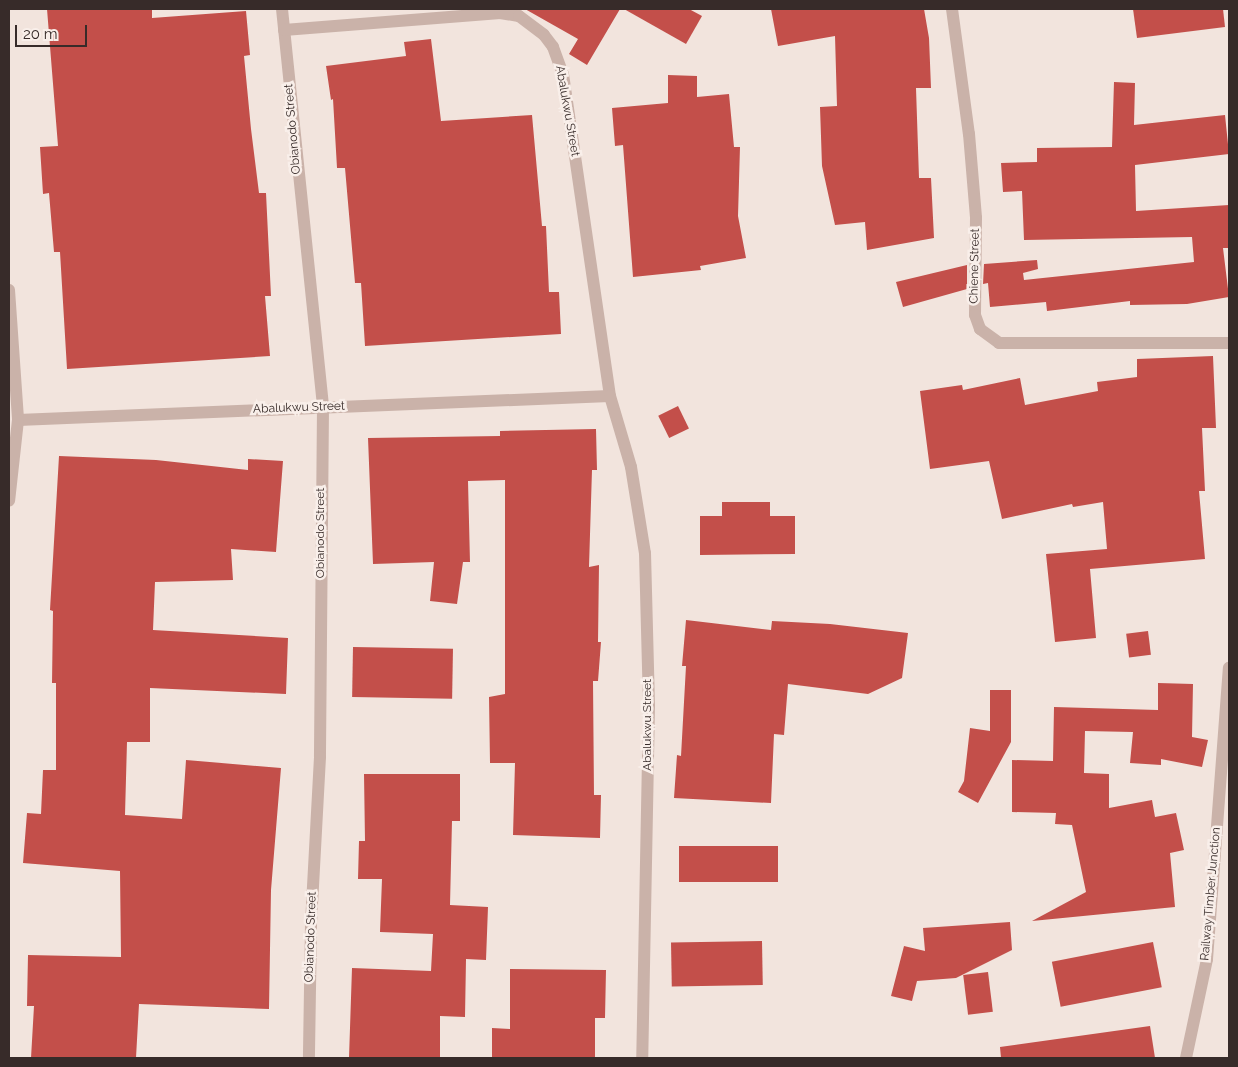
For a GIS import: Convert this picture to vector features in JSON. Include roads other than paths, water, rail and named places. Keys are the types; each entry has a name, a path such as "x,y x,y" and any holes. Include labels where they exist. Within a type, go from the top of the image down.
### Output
{"street":[{"name":"Obianodo Street","path":"282,9 322,407 320,757 311,925 308,1058"},
{"name":"Chiene Street","path":"952,9 969,143 976,218 975,314 980,329 1000,343 1229,343"},
{"name":"Abalukwu Street","path":"284,30 500,13 519,16 544,35 553,47 563,74 610,396 632,467 645,553 649,706 642,1058"},
{"path":"9,290 18,420 9,500"},
{"name":"Abalukwu Street","path":"18,420 610,396"},
{"name":"Railway Timber Junction","path":"1186,1058 1207,959 1229,668"}]}
